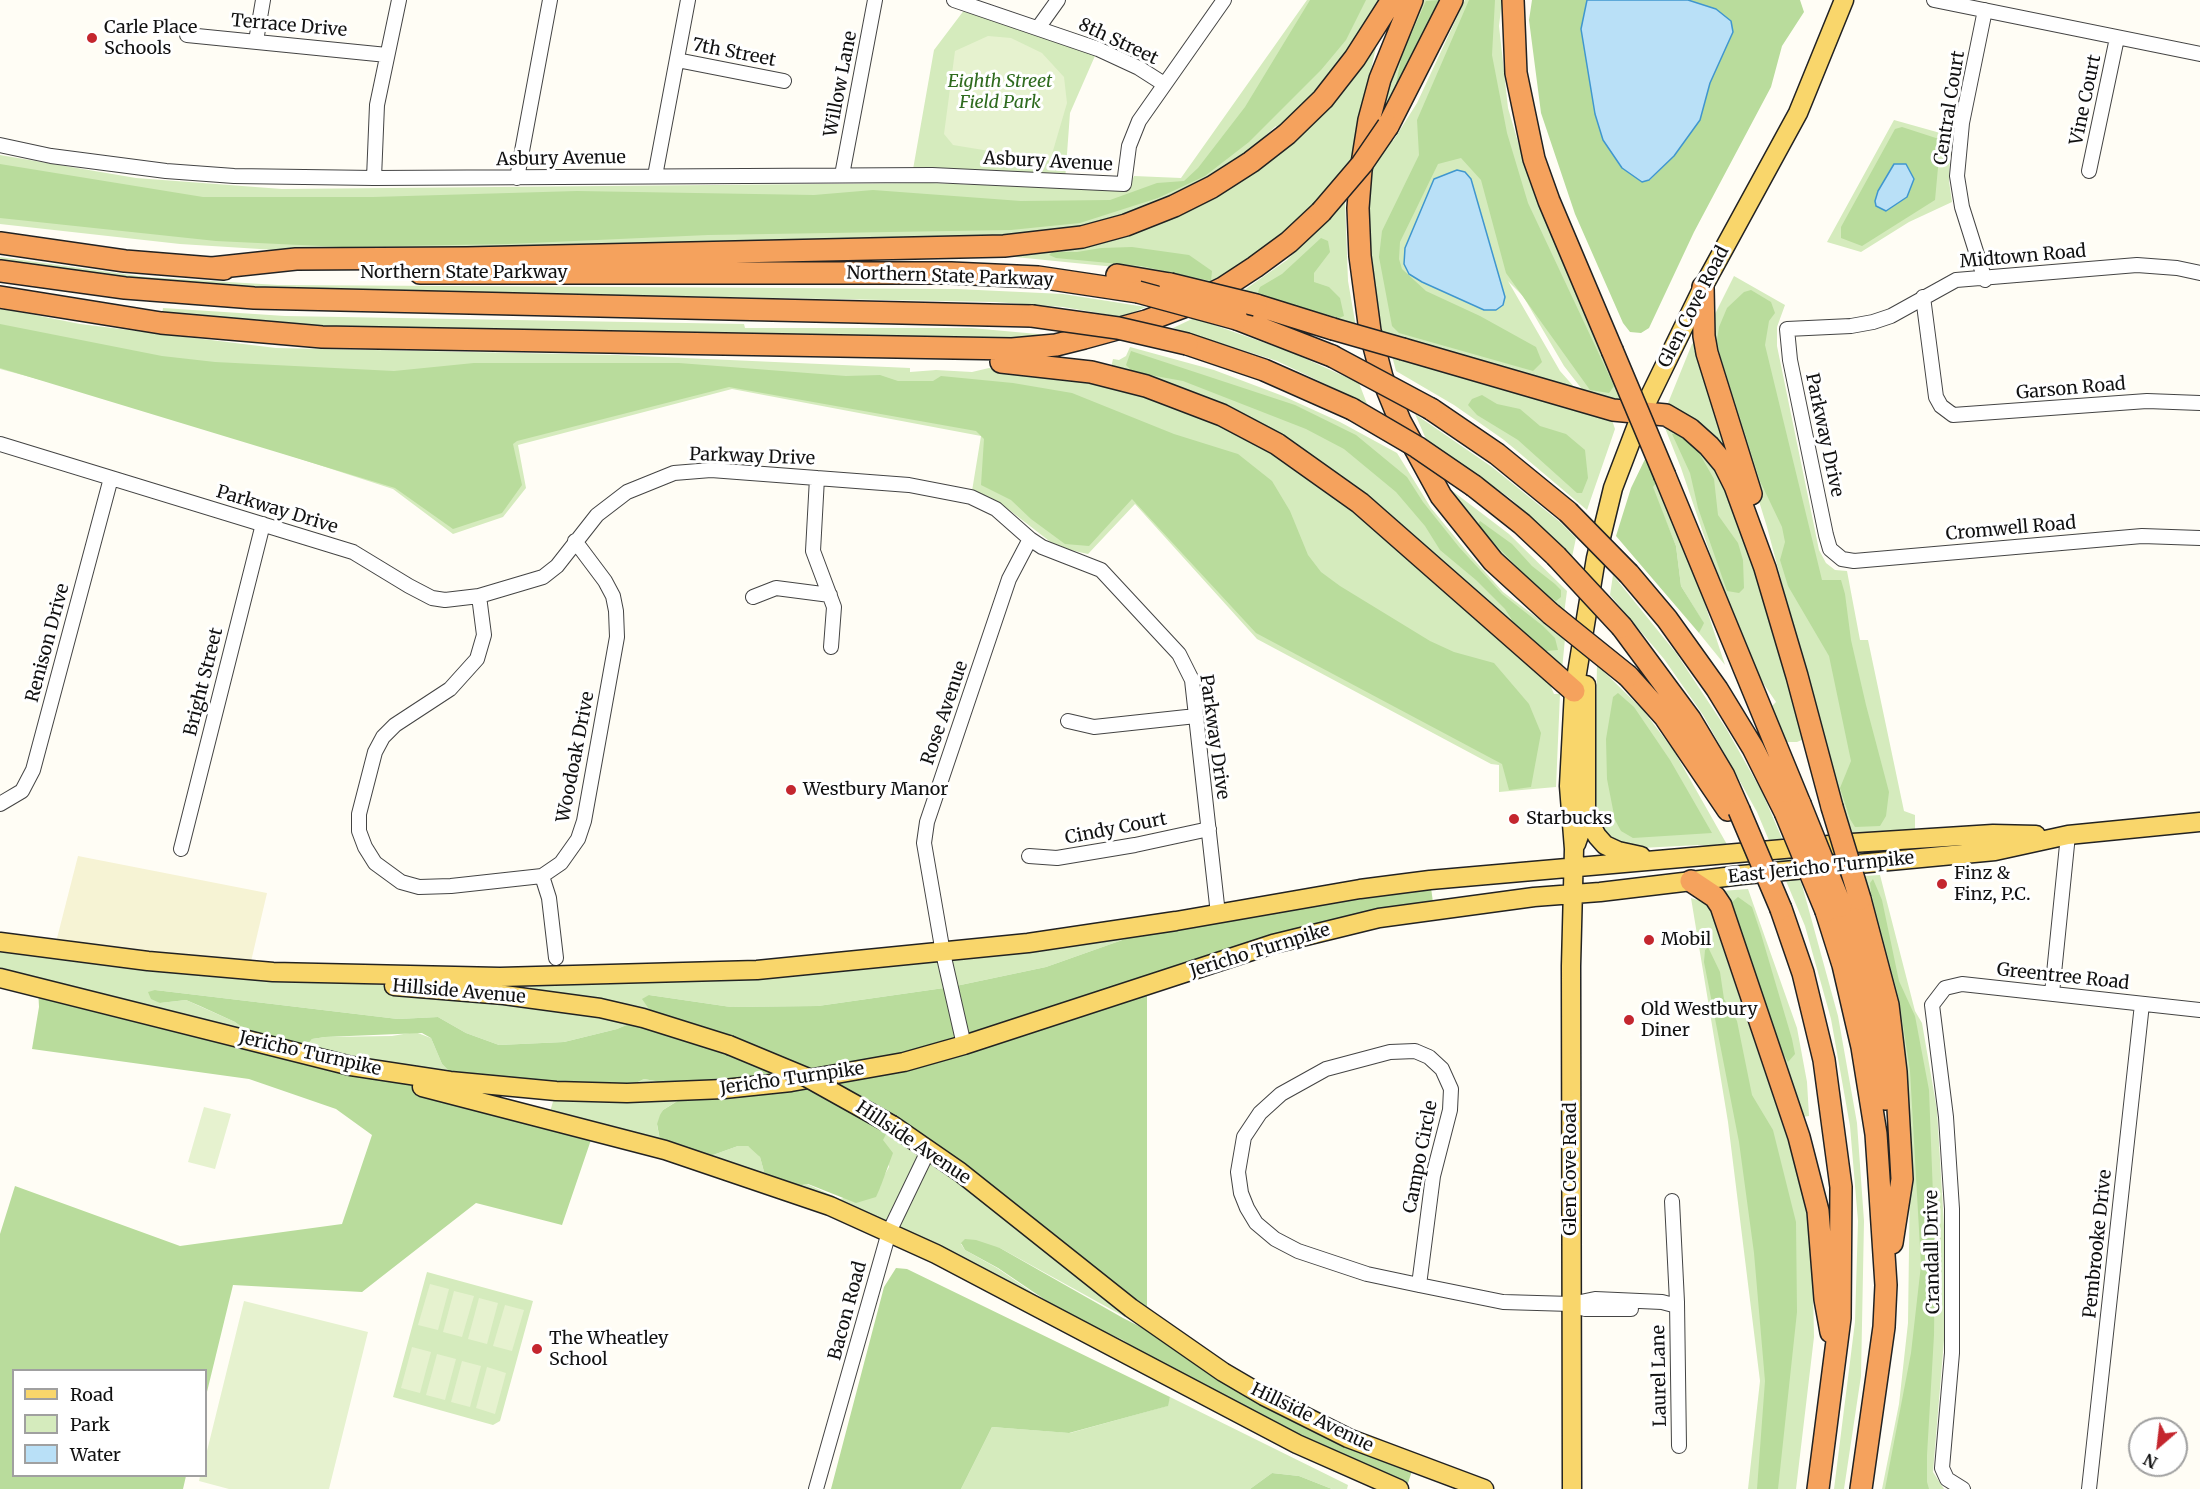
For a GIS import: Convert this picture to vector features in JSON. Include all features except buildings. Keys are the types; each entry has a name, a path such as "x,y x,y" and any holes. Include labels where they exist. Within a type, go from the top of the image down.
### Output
{"highway":[{"path":"212,268 296,259 455,259 1004,246 1082,237 1126,225 1174,206 1212,187 1251,162 1287,134 1323,99 1355,58 1392,0"},
{"path":"1412,0 1380,79 1361,170 1358,208 1360,256 1370,331 1382,377 1400,421 1441,496 1493,561 1551,614 1628,676 1676,732 1734,811 1758,854 1781,909 1803,973 1817,1028 1837,1145 1842,1253 1836,1361 1818,1489"},
{"path":"0,297 161,323 290,335 411,340 989,350 1056,345 1146,321 1223,288 1280,249 1321,212 1362,164 1388,126 1452,0"},
{"path":"1514,0 1516,74 1531,149 1549,201 1665,476 1793,808 1886,996 1897,1082 1902,1179 1886,1285 1879,1370 1861,1489"},
{"name":"Northern State Parkway","path":"0,243 125,261 212,268 343,273 951,273 1038,277 1138,292 1237,319 1332,356 1431,409 1497,454 1568,512 1629,574 1667,619 1711,680 1793,808"},
{"name":"Northern State Parkway","path":"0,271 125,288 254,298 947,312 1032,316 1118,328 1187,344 1264,370 1352,409 1417,447 1474,486 1522,524 1556,556 1622,627 1690,719 1724,776 1734,811"},
{"path":"1038,277 1120,275 1170,284 1256,305 1612,410 1661,414 1682,423 1717,455 1735,486 1765,568 1832,807 1853,1005 1876,1134 1886,1285"},
{"path":"1703,287 1705,343 1756,512 1765,568"},
{"path":"777,346 851,358 985,361 1070,369 1146,386 1222,415 1285,449 1346,492 1574,691"},
{"path":"1691,881 1715,897 1721,906 1806,1161 1818,1210 1825,1299 1836,1361"}],"main road":[{"name":"Glen Cove Road","path":"1572,1489 1574,849 1568,801 1574,691 1608,504 1642,412 1703,287 1798,113 1844,0"},
{"name":"Glen Cove Road","path":"1574,849 1586,816 1586,629"},
{"path":"1586,816 1597,836 1609,847 1664,860"},
{"name":"East Jericho Turnpike","path":"1574,868 1993,834 2068,835 2200,822"},
{"name":"East Jericho Turnpike","path":"1573,894 1995,851 2068,835"},
{"name":"Jericho Turnpike","path":"0,942 148,961 273,972 491,977 641,975 757,970 943,953 1092,934 1379,886 1574,868"},
{"name":"Jericho Turnpike","path":"0,978 351,1066 500,1087 578,1092 672,1092 753,1087 826,1077 904,1062 964,1045 1313,933 1408,913 1573,894"},
{"name":"Hillside Avenue","path":"273,972 381,985 504,995 600,1008 652,1021 729,1045 806,1077 892,1125 929,1149 1131,1308 1223,1372 1264,1396 1348,1438 1484,1489"},
{"name":"Hillside Avenue","path":"351,1066 450,1095 665,1150 799,1194 889,1232 1289,1440 1399,1489"}],"street":[{"path":"256,41 263,0"},
{"path":"374,178 375,117 399,0"},
{"path":"517,178 550,0"},
{"path":"655,176 688,0"},
{"name":"Willow Lane","path":"842,175 875,0"},
{"name":"8th Street","path":"954,0 1115,56 1164,84"},
{"path":"1038,28 1058,0"},
{"path":"1164,84 1224,0"},
{"path":"1934,0 2200,54"},
{"name":"Central Court","path":"1985,10 1962,123 1957,176 1962,207 1985,280"},
{"name":"Terrace Drive","path":"187,35 387,55"},
{"name":"Vine Court","path":"2089,171 2117,38"},
{"name":"7th Street","path":"676,60 784,81"},
{"name":"Asbury Avenue","path":"0,145 51,156 184,173 374,178 932,175 1124,184 1127,155 1135,129 1164,84"},
{"name":"Midtown Road","path":"1787,329 1851,326 1873,322 1891,316 1956,280 1985,280 2137,265 2177,268 2200,273"},
{"name":"Garson Road","path":"1923,297 1932,381 1936,397 1946,411 1963,416 2147,401 2200,403"},
{"name":"Parkway Drive","path":"1787,329 1790,360 1830,549"},
{"name":"Parkway Drive","path":"0,444 353,552 432,598 457,600 479,596 543,577 557,566 597,514 627,492 674,473 711,470 909,484 971,497 996,509 1042,547 1089,563 1116,585 1179,654 1191,680 1218,914"},
{"name":"Renison Drive","path":"0,804 22,791 33,770 111,478"},
{"path":"817,478 813,550 834,607 831,647"},
{"name":"Bright Street","path":"181,849 262,524"},
{"name":"Cromwell Road","path":"1830,549 1842,559 1854,561 2142,536 2200,538"},
{"name":"Rose Avenue","path":"964,1045 943,953 925,854 927,822 1009,579 1030,539"},
{"name":"Woodoak Drive","path":"542,876 571,851 584,821 617,637 613,596 605,581 575,541"},
{"path":"753,597 776,588 830,595"},
{"path":"479,596 484,635 477,659 450,689 395,725 383,737 375,752 359,814 360,831 365,847 375,863 401,882 419,887 451,886 542,876 549,898 556,958"},
{"path":"1068,721 1094,727 1196,716"},
{"name":"Cindy Court","path":"1029,856 1057,858 1135,845 1209,829"},
{"path":"2052,993 2068,835"},
{"name":"Greentree Road","path":"1932,1005 1945,988 1962,984 2200,1010"},
{"name":"Pembrooke Drive","path":"2089,1489 2142,1004"},
{"name":"Crandall Drive","path":"1932,1005 1946,1117 1953,1252 1952,1353 1942,1468 1947,1479 1963,1489"},
{"name":"Campo Circle","path":"1419,1285 1433,1176 1452,1089 1442,1069 1429,1057 1415,1051 1390,1052 1326,1069 1303,1080 1260,1113 1245,1137 1239,1153 1238,1172 1241,1193 1247,1208 1256,1222 1275,1239 1298,1251 1366,1274 1419,1285 1503,1302 1571,1304"},
{"name":"Bacon Road","path":"816,1489 889,1232 902,1200 929,1149"},
{"name":"Laurel Lane","path":"1672,1201 1677,1305 1678,1446"},
{"name":"Laurel Lane","path":"1571,1304 1596,1309 1660,1309 1677,1305"}],"shaded area":[{"path":"78,856 267,893 249,970 54,950"}],"green space":[{"path":"1307,0 1381,0 1348,57 1279,130 1276,126 1242,157 1179,195 1127,218 1052,234 936,239 308,252 180,244 0,224 0,155 136,178 282,189 929,183 1115,190 1129,187 1134,176 1181,178"},
{"path":"1310,0 1366,0 1346,40 1321,70 1249,142 1205,176 1158,198 1080,223 1011,230 708,235 508,244 342,247 216,241 0,218 0,164 203,197 373,197 577,191 814,195 873,190 1021,201 1110,200 1157,183 1184,181 1198,168 1245,107"},
{"path":"1423,0 1441,0 1386,113 1393,141 1417,103 1465,0 1502,0 1499,26 1508,108 1530,183 1620,395 1618,401 1588,397 1564,366 1523,296 1508,281 1560,371 1576,389 1557,382 1538,381 1379,333 1369,267 1369,179 1382,107 1397,59"},
{"path":"1439,0 1395,88 1402,55 1426,1"},
{"path":"1469,0 1495,0 1492,55 1507,133 1528,203 1614,386 1609,393 1590,390 1506,273 1481,180 1461,158 1438,164 1400,242 1399,259 1402,269 1426,291 1480,316 1536,347 1542,362 1533,371 1399,333 1392,326 1379,257 1382,231 1419,155 1417,120"},
{"path":"1532,0 1587,0 1581,29 1588,64 1634,176 1642,182 1650,180 1674,156 1699,120 1710,83 1733,32 1716,9 1688,0 1800,0 1804,12 1782,46 1771,87 1694,232 1649,328 1641,333 1630,332 1623,323 1575,214 1541,113 1529,20"},
{"name":"Eighth Street Field Park","path":"968,5 1098,49 1070,113 1065,181 912,175 934,50"},
{"path":"988,36 1011,38 1042,53 1064,77 1067,103 1050,161 953,145 944,134 955,51"},
{"path":"1376,47 1350,166 1301,220 1254,257 1210,285 1125,268 1005,256 1183,213"},
{"path":"1894,120 1951,136 1949,181 1952,202 1909,222 1861,252 1827,242"},
{"path":"1902,127 1939,139 1935,200 1862,246 1841,238 1841,227 1895,129"},
{"path":"1345,201 1348,281 1356,327 1240,293 1287,260"},
{"path":"1321,238 1328,241 1330,252 1314,273 1314,282 1329,287 1340,298 1344,316 1339,318 1261,296 1258,292 1260,287 1282,274"},
{"path":"1132,247 1189,255 1212,271 1211,281 1141,266 1056,258 1049,255 1052,252"},
{"path":"0,257 146,277 278,285 957,289 1063,294 1146,307 1122,317 1063,307 995,302 278,289 144,280 0,261"},
{"path":"1734,276 1785,305 1777,327 1777,346 1819,550 1826,563 1835,570 1847,571 1860,640 1868,640 1904,811 1915,815 1915,830 1849,836 1767,527 1710,343 1711,322"},
{"path":"1751,290 1771,302 1775,313 1769,321 1765,345 1822,580 1841,580 1845,594 1851,640 1889,792 1886,816 1880,826 1855,827 1850,819 1840,788 1851,761 1829,656 1788,586 1780,560 1785,542 1782,527 1760,481 1720,355 1717,340 1719,327 1727,308 1744,292"},
{"path":"0,308 80,324 276,348 617,355 910,368 910,372 936,370 972,372 989,368 1078,379 1147,397 1217,422 1295,465 1364,517 1554,685 1551,687 1554,694 1560,694 1556,787 1499,792 1499,765 1491,764 1257,639 1135,504 1088,554 1057,547 1008,509 972,491 981,436 732,389 518,445 526,488 503,517 453,534 393,489 131,404 0,369"},
{"path":"163,308 285,316 744,324 745,328 971,328 1060,336 1038,340 444,335 162,316"},
{"path":"1194,318 1291,352 1359,383 1367,404 1277,361 1173,328"},
{"path":"0,324 162,356 215,362 394,371 474,363 679,363 846,376 880,375 898,381 933,381 941,376 1013,383 1072,393 1174,434 1238,454 1272,481 1290,511 1308,555 1321,572 1430,641 1454,652 1494,663 1529,704 1541,733 1531,787 1509,790 1502,764 1256,633 1132,499 1089,546 1065,544 1031,519 1011,500 981,485 984,439 976,431 729,387 517,441 513,444 522,485 502,513 453,529 395,488 0,368"},
{"path":"1695,342 1694,351 1699,352 1731,457 1666,408 1692,344"},
{"path":"1130,347 1214,370 1283,396 1340,422 1397,453 1431,508 1503,592 1565,639 1562,669 1305,456 1110,372 1113,359 1119,360 1126,356"},
{"path":"1131,351 1295,405 1356,435 1407,477 1423,502 1459,547 1502,594 1555,638 1558,650 1546,651 1517,628 1505,609 1476,580 1440,550 1425,526 1396,492 1344,449 1306,429 1183,381 1133,372 1126,365"},
{"path":"1391,352 1471,380 1472,377 1611,417 1615,429 1587,510 1504,440 1454,405 1396,371"},
{"path":"1482,395 1497,404 1520,409 1540,426 1566,434 1585,450 1588,478 1582,493 1577,493 1518,440 1477,415 1468,405 1472,399"},
{"path":"1415,414 1492,467 1560,522 1576,538 1572,557 1511,499 1426,439"},
{"path":"1666,424 1690,439 1720,473 1737,514 1785,667 1804,739 1797,742 1787,742 1771,707 1776,702 1761,680 1712,559 1665,428"},
{"path":"1672,434 1678,434 1698,451 1714,479 1718,515 1738,543 1743,560 1744,588 1739,593 1727,591 1698,508 1690,473"},
{"path":"1647,455 1658,480 1653,487 1676,546 1681,586 1704,623 1699,633 1616,536 1631,488"},
{"path":"1658,480 1698,583 1725,665 1699,633 1703,622 1681,586 1676,546 1652,487"},
{"path":"1442,483 1509,534 1567,591 1564,614 1505,561"},
{"path":"1480,521 1512,544 1532,566 1555,584 1561,590 1561,597 1556,601 1544,594 1485,534 1478,524"},
{"path":"1613,575 1676,653 1727,730 1762,792 1802,885 1838,1016 1857,1123 1864,1221 1861,1376 1844,1489 1834,1489 1855,1322 1858,1221 1850,1126 1831,1019 1805,926 1757,812 1703,715 1664,659 1610,595"},
{"path":"1597,665 1643,710 1674,751 1729,848 1699,845 1621,849 1604,839 1594,813"},
{"path":"1618,693 1634,707 1670,760 1712,833 1633,838 1621,831 1615,820 1607,779 1606,739 1613,697"},
{"path":"1880,875 1915,1011 1922,1023 1937,1110 1948,1292 1933,1472 1944,1489 1882,1489 1899,1404 1908,1323 1910,1175 1896,1008 1881,936 1863,876"},
{"path":"1873,879 1882,900 1899,981 1915,1016 1929,1090 1935,1248 1934,1335 1927,1455 1929,1489 1885,1489 1911,1353 1921,1265 1910,1071 1899,999 1871,893 1870,883"},
{"path":"1430,880 1434,910 1147,986 1147,1321 891,1125 883,1140 893,1153 876,1197 856,1203 808,1184 783,1188 766,1179 760,1157 748,1146 738,1146 699,1160 660,1140 657,1124 663,1110 692,1092 669,1089 655,1081 644,1079 636,1083 627,1093 458,1080 442,1064 431,1038 422,1033 325,1037 312,1039 305,1048 594,1131 562,1225 476,1203 362,1292 233,1285 207,1392 207,1369 12,1369 12,1477 186,1477 183,1489 0,1489 0,1234 15,1186 180,1246 342,1224 372,1135 336,1109 249,1079 32,1049 39,1007 38,987 256,1038 235,1022 186,1000 160,1003 151,999 148,992 155,990 398,1019 438,1017 466,1033 499,1045 564,1042 617,1029 643,1018 649,1009 642,999 649,995 731,1007 818,1006 951,987 1046,967 1176,921"},
{"path":"1748,889 1797,1028 1807,1082 1809,1116 1796,1118 1721,891"},
{"path":"1738,897 1752,907 1761,934 1792,1039 1795,1054 1788,1062 1775,1039 1766,1005 1741,939 1731,903"},
{"path":"1691,898 1701,901 1705,899 1713,907 1718,934 1802,1182 1812,1242 1814,1337 1796,1489 1748,1489 1760,1381 1728,1122"},
{"path":"1176,921 1046,967 951,987 818,1006 731,1007 649,995 649,1009 643,1018 617,1029 564,1042 499,1045 466,1033 438,1017 398,1019 155,990 160,1003 186,1000 235,1022 256,1038 0,978 0,942 381,985 527,998 533,977 680,974"},
{"path":"1708,947 1720,972 1724,999 1737,1021 1752,1095 1773,1130 1796,1222 1797,1312 1778,1489 1757,1489 1765,1381 1754,1253 1739,1142 1704,962 1705,950"},
{"path":"415,1032 431,1038 442,1064 458,1080 305,1048 312,1039 325,1037 392,1036"},
{"path":"644,1079 655,1081 669,1089 693,1091 663,1110 657,1125 660,1140 548,1119 556,1091 636,1083"},
{"path":"204,1107 231,1114 215,1169 188,1162"},
{"path":"892,1125 1203,1360 1000,1248 961,1244 965,1250 997,1268 1045,1301 1123,1340 1187,1387 783,1188 807,1184 840,1199 880,1188 881,1181 889,1167 882,1140"},
{"path":"738,1146 755,1149 760,1157 766,1179 699,1160"},
{"path":"965,1239 1000,1248 1123,1318 1414,1465 1406,1489 1187,1387 1123,1340 1066,1314 998,1268 965,1250 961,1243"},
{"path":"896,1268 907,1269 1170,1397 1168,1406 1069,1433 992,1427 961,1489 831,1489 884,1287"},
{"path":"427,1272 533,1301 500,1421 493,1425 393,1397"},
{"path":"430,1284 449,1289 438,1330 418,1325"},
{"path":"454,1291 474,1296 462,1337 443,1332"},
{"path":"479,1298 498,1303 487,1344 468,1339"},
{"path":"244,1301 368,1332 329,1489 229,1489 199,1481 200,1477 207,1477 207,1451"},
{"path":"505,1305 524,1310 512,1351 493,1346"},
{"path":"412,1347 431,1352 420,1393 401,1388"},
{"path":"437,1354 456,1359 445,1400 426,1395"},
{"path":"462,1361 481,1366 470,1407 451,1402"},
{"path":"487,1367 506,1373 495,1414 476,1408"},
{"path":"1170,1397 1348,1485 1347,1489 1332,1489 1299,1476 1272,1473 1250,1489 961,1489 992,1427 1070,1433 1167,1406"},
{"path":"1272,1473 1299,1476 1332,1489 1250,1489"}],"water":[{"path":"1587,0 1688,0 1716,9 1731,21 1733,32 1710,83 1700,120 1674,156 1649,180 1642,182 1622,168 1603,140 1595,114 1581,29"},
{"path":"1894,164 1906,164 1914,179 1907,197 1886,211 1876,206 1875,201 1878,191"},
{"path":"1457,170 1465,172 1471,179 1505,297 1503,305 1496,310 1484,310 1422,282 1409,274 1404,264 1405,248 1434,179"}],"place":[{"name":"Carle Place Schools","path":"92,38"},
{"name":"Westbury Manor","path":"791,790"},
{"name":"Starbucks","path":"1514,819"},
{"name":"Finz & Finz, P.C.","path":"1942,884"},
{"name":"Mobil","path":"1649,940"},
{"name":"Old Westbury Diner","path":"1629,1020"},
{"name":"The Wheatley School","path":"537,1349"}]}
